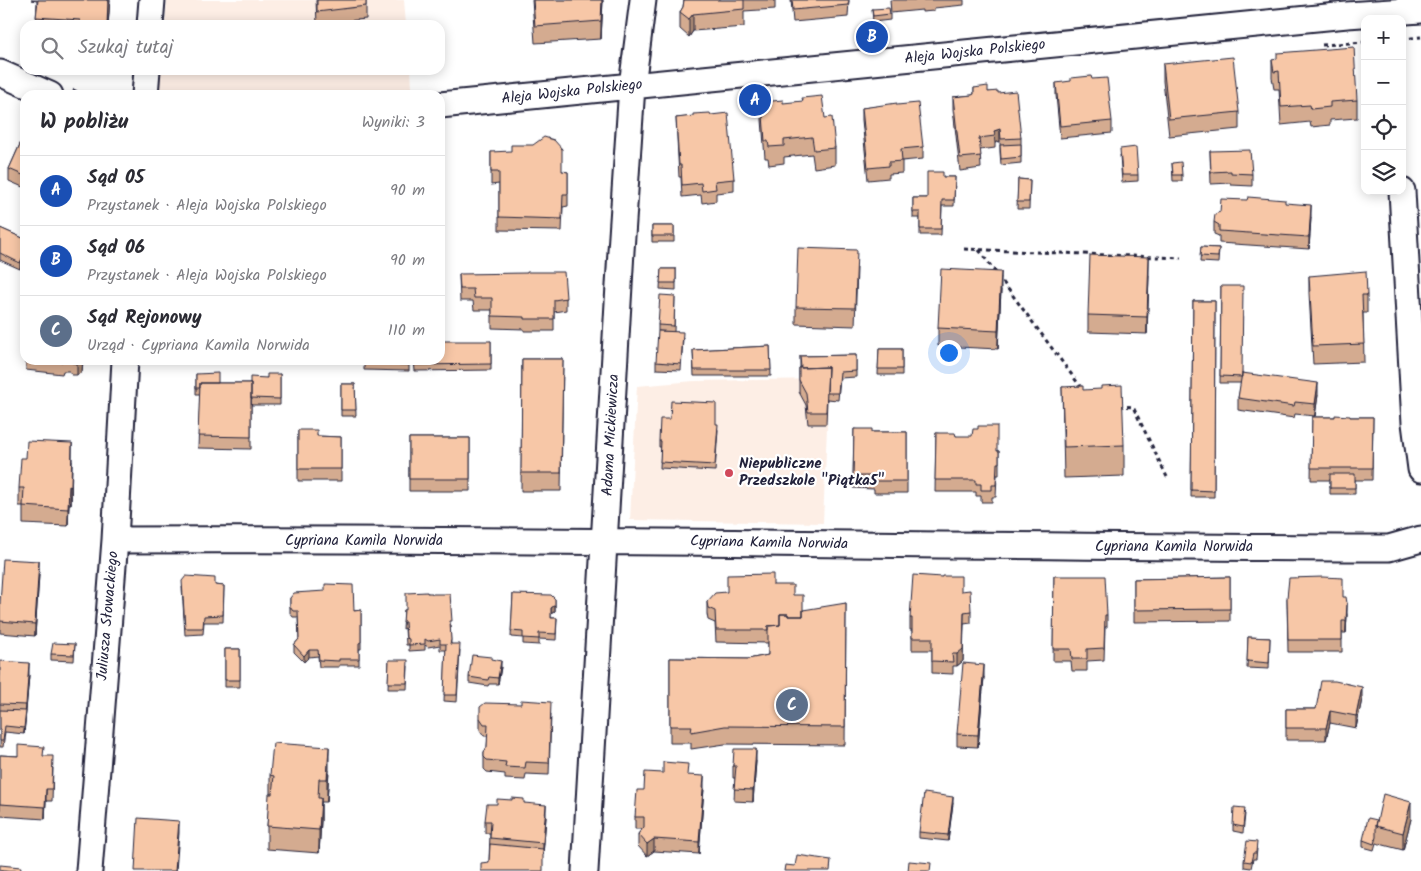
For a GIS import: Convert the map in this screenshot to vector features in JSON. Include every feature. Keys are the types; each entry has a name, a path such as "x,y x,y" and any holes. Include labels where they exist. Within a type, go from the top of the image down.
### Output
{"street":[{"path":"150,20 152,0"},
{"name":"Adama Mickiewicza","path":"585,871 621,251 632,86 643,0"},
{"name":"Aleja Wojska Polskiego","path":"445,105 1391,10 1421,10"},
{"path":"0,73 39,90"},
{"path":"145,90 147,75"},
{"path":"1403,195 1414,286 1415,423 1421,469"},
{"name":"Juliusza Słowackiego","path":"89,871 115,540 125,365"},
{"name":"Cypriana Kamila Norwida","path":"115,540 1389,548 1421,539"}],"path":[{"path":"1406,39 1421,37"},
{"path":"964,249 1182,258"},
{"path":"978,250 1088,396"},
{"path":"1113,406 1133,407 1167,477"}],"shaded area":[{"path":"167,0 404,0 406,20 165,20"},
{"path":"161,75 411,75 412,88 396,90 159,90"},
{"name":"Niepubliczne Przedszkole \"Piątka5\"","path":"829,379 823,523 630,520 637,386 694,381"}],"building":[{"path":"38,0 108,0 107,20 36,17"},
{"path":"317,0 366,0 366,6 317,12"},
{"path":"533,0 602,0 601,21 535,26"},
{"path":"684,0 744,0 744,9 693,14 689,19 680,12"},
{"path":"792,0 849,0 848,5 793,10"},
{"path":"889,8 890,14 873,16 872,9"},
{"path":"1354,47 1357,100 1330,102 1330,107 1311,109 1310,105 1281,107 1279,71 1274,72 1272,60 1277,59 1277,53"},
{"path":"1233,57 1239,112 1169,119 1163,64"},
{"path":"1091,76 1092,79 1107,78 1112,121 1060,126 1056,83 1071,81 1071,78"},
{"path":"988,86 988,92 1016,91 1021,138 1001,139 1000,129 994,131 995,136 979,138 981,156 960,158 953,97 972,95 974,94 974,88"},
{"path":"822,96 825,118 832,117 835,148 814,150 812,137 784,140 784,146 769,147 768,141 765,141 762,102 783,100 783,103 803,101 802,98"},
{"path":"897,103 897,105 918,103 923,147 901,149 902,161 889,162 889,166 868,168 862,108"},
{"path":"710,113 711,115 728,113 734,179 715,181 716,189 702,191 701,183 682,185 676,118"},
{"path":"544,137 554,140 562,149 562,171 568,172 568,194 563,194 562,219 499,217 499,172 491,172 491,152 511,151 511,145 533,145"},
{"path":"20,144 20,174 9,169"},
{"path":"1021,144 1021,157 1001,159 1000,145"},
{"path":"1136,147 1138,175 1122,175 1120,149"},
{"path":"1250,150 1252,174 1231,173 1231,171 1211,172 1210,151"},
{"path":"1181,162 1182,175 1173,175 1172,163"},
{"path":"927,172 943,172 943,177 955,177 954,200 942,200 941,229 920,229 920,212 913,212 913,198 927,198"},
{"path":"1018,179 1030,180 1029,202 1017,202"},
{"path":"1248,197 1285,200 1285,203 1311,205 1309,237 1219,231 1219,225 1214,222 1215,214 1220,212 1221,199 1247,200"},
{"path":"652,226 674,226 674,236 652,236"},
{"path":"0,228 20,237 20,263 0,253"},
{"path":"1201,247 1219,248 1218,257 1200,256"},
{"path":"798,248 857,250 855,308 796,307"},
{"path":"1090,255 1149,257 1147,317 1088,315"},
{"path":"661,269 676,269 676,283 660,283"},
{"path":"941,269 1001,272 998,331 938,328"},
{"path":"1366,271 1367,295 1362,295 1364,344 1313,346 1309,276"},
{"path":"564,272 566,298 554,300 554,319 492,316 492,298 474,298 473,289 460,289 459,274"},
{"path":"1221,286 1243,286 1242,377 1220,376"},
{"path":"660,295 675,296 674,326 658,325"},
{"path":"1193,301 1215,301 1214,491 1191,490"},
{"path":"658,331 683,332 681,364 656,362"},
{"path":"445,341 491,341 491,364 445,365"},
{"path":"770,346 771,370 694,370 693,350"},
{"path":"879,349 902,349 902,369 878,369"},
{"path":"856,355 856,371 840,372 838,393 827,393 828,367 801,368 800,356"},
{"path":"522,359 563,359 561,473 521,473"},
{"path":"828,367 826,412 808,412 806,393 799,380 799,368"},
{"path":"218,373 218,383 200,383 200,388 196,388 196,374"},
{"path":"1242,373 1318,383 1315,404 1295,402 1294,406 1238,398"},
{"path":"267,374 280,374 280,399 251,398 250,377 267,378"},
{"path":"200,383 251,383 251,437 198,436"},
{"path":"341,384 355,384 356,410 341,410"},
{"path":"1122,385 1124,445 1064,447 1062,387 1083,386 1083,390 1101,389 1101,386"},
{"path":"671,401 716,403 716,424 718,424 715,465 660,462 660,419 670,419"},
{"path":"1335,415 1373,417 1372,468 1311,468 1312,417 1335,417"},
{"path":"978,426 997,426 999,463 997,463 996,485 992,485 992,490 981,490 981,484 976,484 976,480 935,480 936,433 955,433 956,436 972,436 973,429 978,429"},
{"path":"854,429 872,429 872,432 907,432 907,481 874,481 874,476 853,476"},
{"path":"298,430 317,430 317,436 341,437 341,469 298,469"},
{"path":"409,438 470,438 470,479 409,479"},
{"path":"27,441 72,443 71,487 69,486 68,509 23,506 24,488 19,488 21,458 26,458"},
{"path":"1330,474 1355,474 1355,488 1330,488"},
{"path":"3,559 39,561 35,624 0,621"},
{"path":"773,574 773,585 793,585 793,595 803,595 803,616 780,614 780,625 768,626 768,630 716,630 715,611 708,608 707,602 715,593 727,592 727,575"},
{"path":"913,575 961,576 961,591 970,590 971,611 964,612 963,649 957,654 952,654 953,662 932,661 932,638 912,638 912,618 910,618"},
{"path":"186,576 215,578 215,585 224,586 223,615 204,616 203,628 185,628 182,581"},
{"path":"1054,576 1105,576 1107,615 1105,615 1104,648 1087,649 1087,659 1072,659 1071,649 1053,649"},
{"path":"1230,577 1230,609 1134,610 1134,579"},
{"path":"1289,578 1343,578 1343,597 1346,597 1347,603 1346,621 1342,621 1342,640 1288,640 1287,598"},
{"path":"325,584 353,585 354,611 361,610 359,659 319,660 318,650 309,650 304,656 294,645 299,639 298,611 293,611 290,607 290,598 294,593 325,591"},
{"path":"427,592 432,594 450,594 452,621 450,621 450,644 460,644 457,695 444,695 446,644 440,644 440,639 428,641 425,639 425,644 409,645 409,639 406,638 405,622 403,622 404,610 406,610 406,593"},
{"path":"513,594 551,595 555,599 555,605 551,608 551,618 557,618 556,634 539,633 539,639 523,638 523,632 511,631"},
{"path":"846,603 845,727 725,726 691,732 692,726 670,726 670,658 748,659 768,655 768,626 780,625 780,614 803,616 803,610"},
{"path":"1248,637 1270,638 1269,663 1247,661"},
{"path":"53,643 75,644 74,655 51,654"},
{"path":"225,649 240,649 240,680 225,680"},
{"path":"472,655 491,657 491,659 501,661 498,678 489,677 488,680 469,677"},
{"path":"389,660 408,660 407,683 388,683"},
{"path":"0,661 29,663 26,705 0,704"},
{"path":"963,663 984,665 978,735 957,734"},
{"path":"1321,681 1335,681 1362,687 1356,716 1330,711 1326,728 1286,728 1286,709 1316,709"},
{"path":"521,700 551,702 549,763 526,762 525,768 505,767 506,762 487,760 484,757 484,752 487,747 488,724 484,724 480,718 480,707 485,703 521,704"},
{"path":"0,710 26,711 24,728 5,726 3,741 0,741"},
{"path":"273,743 329,747 327,779 319,779 318,798 321,798 319,830 267,826 269,794 272,794 274,776 270,775"},
{"path":"18,745 44,747 43,756 53,756 52,789 46,789 45,807 0,804 0,755 18,756"},
{"path":"734,749 756,749 753,790 734,789 736,766 733,766"},
{"path":"663,762 688,764 687,775 704,776 699,842 654,839 647,844 638,834 644,827 644,817 635,817 637,790 644,790 645,772 663,773"},
{"path":"924,793 953,797 948,835 919,832"},
{"path":"1383,794 1411,802 1403,833 1376,826"},
{"path":"512,798 524,799 524,803 546,805 543,843 490,838 491,821 485,821 487,804 497,804 497,799 512,800"},
{"path":"1234,807 1245,808 1243,827 1233,825"},
{"path":"138,818 179,821 175,871 135,871"},
{"path":"1368,818 1377,820 1374,844 1363,840"},
{"path":"1247,841 1257,842 1256,853 1253,853 1251,862 1244,861"},
{"path":"490,844 543,849 543,871 481,871 481,863 489,862"},
{"path":"797,855 831,860 830,871 784,871 785,865 795,866"},
{"path":"909,861 931,863 930,871 908,871"},
{"path":"0,865 21,867 20,871 0,870"}],"place":[{"name":"Sąd 06","path":"872,37"},
{"name":"Sąd 05","path":"755,100"},
{"name":"Niepubliczne Przedszkole \"Piątka5\"","path":"729,473"},
{"name":"Sąd Rejonowy","path":"792,705"}]}
